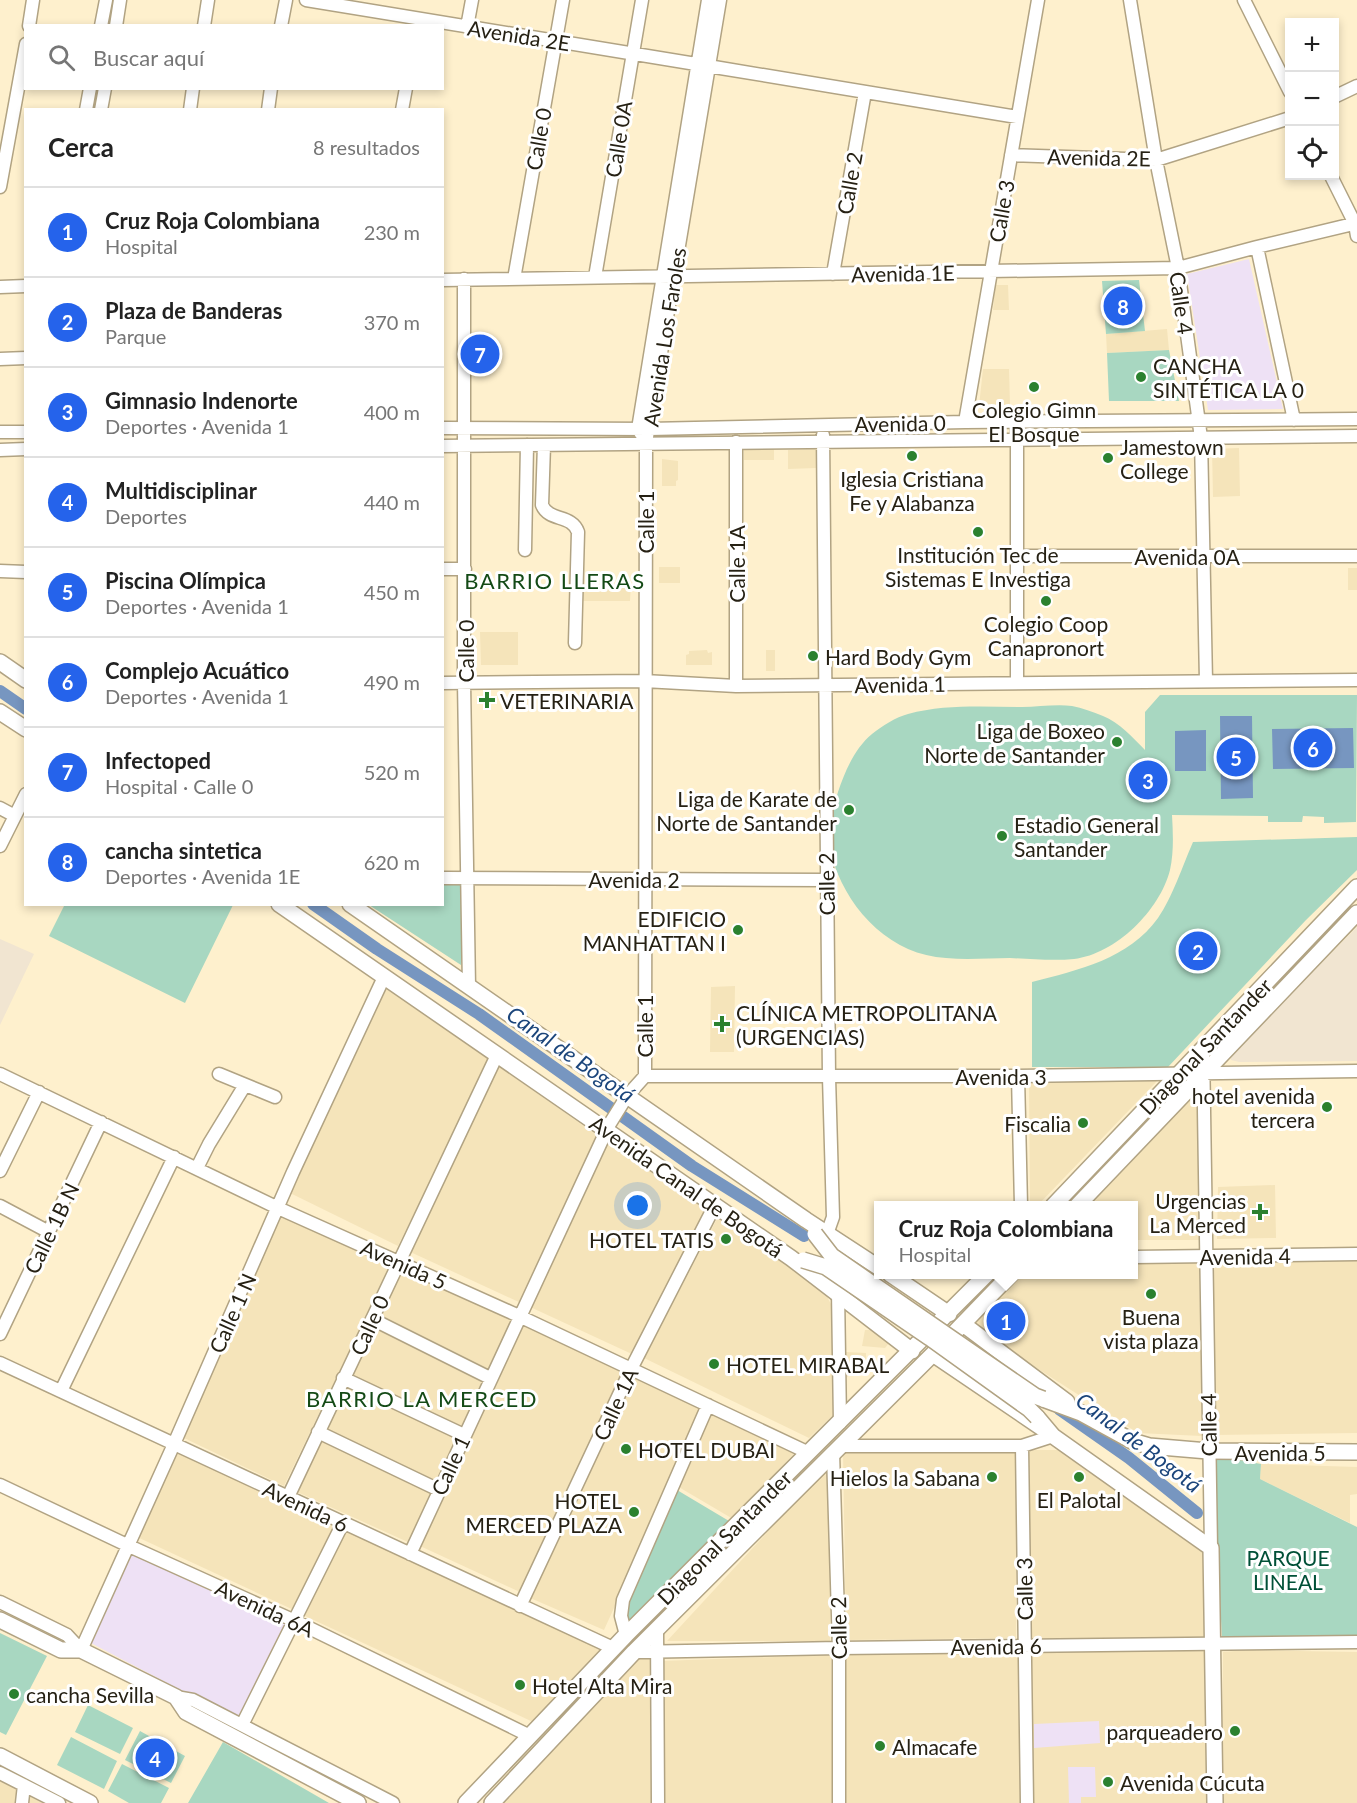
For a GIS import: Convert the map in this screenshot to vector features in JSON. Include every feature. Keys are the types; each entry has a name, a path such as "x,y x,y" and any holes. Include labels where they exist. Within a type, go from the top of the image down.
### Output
{"main road":[{"path":"0,662 24,679"},
{"path":"0,712 24,728"},
{"name":"Diagonal Santander","path":"1058,1201 1357,887"},
{"name":"Avenida Canal de Bogotá","path":"282,906 607,1128 715,1205 797,1259 826,1267 930,1338 1029,1409 1053,1436 1211,1548"},
{"name":"Avenida Canal de Bogotá","path":"353,906 625,1099 806,1220 821,1234 832,1256 1035,1396 1081,1413 1132,1441"},
{"name":"Diagonal Santander","path":"1082,1201 1357,913"},
{"path":"821,1234 874,1265"},
{"path":"797,1259 912,1350"},
{"path":"896,1279 949,1314"},
{"name":"Diagonal Santander","path":"466,1803 613,1648 983,1279"},
{"name":"Diagonal Santander","path":"492,1803 634,1652 1007,1279"},
{"path":"963,1324 1081,1413"},
{"path":"933,1354 1053,1436"},
{"name":"Avenida 5","path":"1132,1441 1149,1446 1208,1451 1357,1452"},
{"name":"Calle 4","path":"1211,1548 1215,1803"},
{"path":"0,1620 61,1650 81,1650 176,1697 186,1712 358,1803"},
{"path":"0,1756 90,1803"},
{"path":"52,1783 71,1803"}],"street":[{"path":"29,24 33,0"},
{"path":"101,24 106,0"},
{"path":"116,24 120,0"},
{"path":"204,24 208,0"},
{"path":"281,24 286,0"},
{"name":"Avenida 2E","path":"306,0 379,6 419,22 438,24"},
{"path":"467,27 472,0"},
{"name":"Calle 0","path":"514,279 563,0"},
{"name":"Calle 0A","path":"595,278 642,0"},
{"name":"Avenida Los Faroles","path":"646,443 644,429 702,65 708,0"},
{"name":"Avenida Los Faroles","path":"702,65 720,0"},
{"name":"Calle 3","path":"965,422 1038,0"},
{"name":"Calle 4","path":"1130,0 1156,159 1178,268 1201,438 1206,681"},
{"path":"1247,1 1285,81"},
{"name":"Avenida 2E","path":"444,25 1017,117"},
{"path":"0,187 24,55"},
{"path":"1339,96 1357,86"},
{"path":"86,108 90,90"},
{"path":"101,108 105,90"},
{"path":"190,108 193,90"},
{"path":"267,108 271,90"},
{"path":"402,108 406,90"},
{"name":"Calle 2","path":"833,274 865,92"},
{"name":"Avenida 2E","path":"1011,155 1156,159 1285,120"},
{"path":"1333,180 1356,228"},
{"name":"Avenida 1E","path":"444,280 1178,268 1257,247 1356,228"},
{"path":"1257,247 1294,420"},
{"name":"Calle 0","path":"464,279 464,682 469,987"},
{"path":"0,286 24,286"},
{"path":"0,359 24,358"},
{"name":"Avenida 0","path":"444,428 644,429 965,422 1357,419"},
{"path":"1017,422 1017,683"},
{"name":"Calle 2","path":"821,1234 833,1217 826,880 823,425"},
{"path":"0,432 24,432"},
{"name":"Avenida 0","path":"444,446 1357,436"},
{"name":"Calle 1A","path":"736,442 736,686"},
{"name":"Calle 1","path":"410,1554 607,1128 625,1099 645,1076 646,443"},
{"path":"525,549 527,445"},
{"path":"544,445 542,505 545,512 550,515 569,520 576,525 578,532 575,643"},
{"path":"0,450 24,449"},
{"name":"Avenida 0A","path":"1017,556 1357,555"},
{"path":"444,569 465,569"},
{"path":"0,571 24,572"},
{"name":"Avenida 1","path":"444,683 644,681 736,686 1357,680"},
{"path":"0,846 24,798"},
{"path":"0,808 15,816"},
{"name":"Avenida 2","path":"444,878 826,880"},
{"name":"Calle 1 N","path":"81,1650 278,1208 384,977"},
{"name":"Calle 4","path":"1203,1048 1211,1548"},
{"name":"Calle 0","path":"288,1497 497,1055"},
{"name":"Avenida 3","path":"645,1076 1018,1076 1357,1071"},
{"name":"Avenida 5","path":"0,1074 278,1208 519,1316 809,1453"},
{"path":"219,1074 275,1097"},
{"path":"1018,1076 1021,1201"},
{"path":"197,1168 245,1085"},
{"path":"0,1171 4,1151 39,1092"},
{"name":"Calle 1B N","path":"0,1334 101,1122"},
{"path":"61,1391 174,1157"},
{"name":"Calle 1A","path":"520,1606 632,1369 715,1205"},
{"path":"0,1206 49,1232"},
{"name":"Avenida 4","path":"1138,1257 1357,1254"},
{"path":"838,1292 840,1423"},
{"path":"372,1319 490,1377"},
{"name":"Avenida 6","path":"0,1363 613,1648"},
{"path":"344,1378 464,1435"},
{"path":"626,1635 621,1616 623,1600 708,1405"},
{"path":"318,1432 439,1490"},
{"path":"837,1450 1022,1446 1053,1436"},
{"name":"Calle 3","path":"1022,1446 1027,1803"},
{"name":"Calle 2","path":"837,1450 839,1803"},
{"name":"Avenida 6A","path":"0,1485 295,1621 528,1736"},
{"path":"242,1725 343,1523"},
{"path":"0,1602 67,1635 81,1650"},
{"path":"657,1630 658,1803"},
{"name":"Avenida 6","path":"634,1652 1357,1642"},
{"path":"176,1697 193,1700 393,1803"},
{"path":"0,1773 59,1803"},
{"path":"22,1803 24,1785"}],"shaded area":[{"path":"1249,259 1283,409 1208,410 1187,274"},
{"path":"995,285 1008,285 1009,310 993,310"},
{"path":"1167,329 1169,350 1107,353 1106,334"},
{"path":"983,369 1009,369 1010,405 979,406"},
{"path":"1239,448 1240,496 1213,497 1212,449"},
{"path":"744,449 774,449 774,460 744,460"},
{"path":"816,449 816,468 788,469 788,450"},
{"path":"662,459 678,461 676,486 662,486"},
{"path":"659,567 680,567 680,583 659,583"},
{"path":"1348,568 1357,568 1357,590 1348,590"},
{"path":"579,584 631,584 630,601 579,601"},
{"path":"480,632 518,632 518,665 481,665"},
{"path":"707,650 708,653 712,652 712,665 686,665 686,655 689,651"},
{"path":"766,650 775,650 775,671 766,671"},
{"path":"1357,927 1357,1061 1239,1062 1231,1060 1232,1050"},
{"path":"0,939 34,954 0,1025"},
{"path":"383,985 491,1059 398,1246 288,1192"},
{"name":"CLÍNICA METROPOLITANA (URGENCIAS)","path":"735,986 734,1052 710,1052 711,987"},
{"path":"497,1065 598,1136 521,1303 406,1250"},
{"path":"1029,1079 1159,1079 1042,1201 1030,1201"},
{"path":"1196,1086 1201,1240 1138,1240 1138,1201 1084,1201"},
{"path":"606,1141 707,1210 634,1355 528,1306"},
{"path":"1275,1185 1276,1238 1217,1239 1218,1187"},
{"path":"284,1211 392,1262 284,1486 182,1437"},
{"path":"718,1217 817,1278 832,1306 836,1412 809,1438 644,1358"},
{"path":"1357,1249 1357,1433 1212,1435 1211,1250"},
{"path":"1138,1250 1199,1250 1202,1436 1138,1433 971,1326 1012,1279 1138,1279"},
{"path":"400,1265 515,1316 410,1543 295,1491"},
{"path":"520,1320 628,1371 522,1593 420,1546"},
{"path":"865,1330 876,1330 893,1338 885,1348 862,1346"},
{"path":"846,1352 866,1353 866,1360 844,1380"},
{"path":"636,1373 706,1405 604,1630 528,1597"},
{"path":"714,1412 797,1450 733,1519 677,1486 709,1413"},
{"path":"175,1449 338,1525 296,1611 135,1536"},
{"path":"843,1450 1016,1453 1016,1638 846,1640"},
{"path":"1026,1450 1070,1450 1205,1548 1205,1640 1025,1646"},
{"path":"831,1464 830,1641 667,1641 808,1488"},
{"path":"1261,1464 1357,1467 1357,1494 1350,1495 1350,1523 1260,1479"},
{"path":"346,1528 602,1648 533,1722 303,1615"},
{"path":"132,1549 289,1620 238,1720 87,1641"},
{"path":"1210,1649 1211,1803 1033,1803 1029,1652"},
{"path":"1247,1650 1357,1652 1357,1803 1222,1803 1223,1652"},
{"path":"1018,1653 1024,1803 845,1803 844,1654"},
{"path":"637,1654 651,1658 652,1803 488,1803"},
{"path":"831,1655 833,1803 662,1803 661,1661"},
{"path":"1099,1721 1100,1743 1034,1748 1034,1724"},
{"path":"1068,1767 1095,1767 1096,1797 1081,1797 1081,1803 1069,1803"},
{"path":"0,1780 42,1803 0,1803"}],"green space":[{"path":"1139,280 1145,331 1106,334 1102,281"},
{"name":"CANCHA SINTÉTICA LA 0","path":"1169,350 1179,401 1109,401 1107,353"},
{"name":"Estadio General Santander","path":"1160,695 1357,695 1356,822 1324,823 1324,817 1303,816 1302,822 1268,822 1268,816 1172,815 1173,843 1170,870 1157,900 1134,928 1120,939 1105,949 1074,959 962,959 926,955 891,940 876,928 851,899 841,882 832,856 834,809 851,760 866,740 885,725 903,715 936,709 1072,706 1115,722 1145,750 1145,712"},
{"path":"1357,837 1357,870 1306,920 1168,1067 1032,1067 1032,982 1101,961 1133,944 1158,918 1168,901 1193,842"},
{"path":"444,879 463,879 461,965 371,906 444,906"},
{"path":"64,906 233,906 185,1003 49,936"},
{"name":"PARQUE LINEAL","path":"1213,1455 1261,1464 1260,1479 1357,1527 1357,1637 1222,1639"},
{"path":"677,1490 729,1521 628,1627 623,1610"},
{"name":"cancha Sevilla","path":"0,1633 47,1656 6,1735 0,1732"},
{"path":"88,1705 133,1728 120,1754 75,1732"},
{"path":"140,1731 185,1756 171,1783 125,1760"},
{"path":"71,1737 117,1761 104,1789 57,1765"},
{"path":"223,1742 329,1803 188,1803"},
{"path":"122,1764 169,1788 161,1803 129,1803 108,1791"}],"water":[{"path":"1220,716 1252,716 1253,798 1221,799"},
{"path":"1353,728 1354,768 1273,769 1272,729"},
{"path":"1206,730 1206,771 1175,771 1175,731"}],"waterway":[{"name":"Canal de Bogotá","path":"0,691 24,708"},
{"name":"Canal de Bogotá","path":"316,906 377,949 479,1014 692,1166 804,1236"},
{"name":"Canal de Bogotá","path":"1059,1409 1129,1458 1197,1513"}],"place":[{"name":"cancha sintetica","path":"1123,306"},
{"name":"Infectoped","path":"480,354"},
{"name":"CANCHA SINTÉTICA LA 0","path":"1141,377"},
{"name":"Colegio Gimn El Bosque","path":"1034,387"},
{"name":"Iglesia Cristiana Fe y Alabanza","path":"912,456"},
{"name":"Jamestown College","path":"1108,458"},
{"name":"Institución Tec de Sistemas E Investiga","path":"978,532"},
{"name":"Colegio Coop Canapronort","path":"1046,601"},
{"name":"Hard Body Gym","path":"813,656"},
{"name":"VETERINARIA","path":"487,700"},
{"name":"Liga de Boxeo Norte de Santander","path":"1117,742"},
{"name":"Complejo Acuático","path":"1313,748"},
{"name":"Piscina Olímpica","path":"1236,757"},
{"name":"Gimnasio Indenorte","path":"1148,780"},
{"name":"Liga de Karate de Norte de Santander","path":"849,810"},
{"name":"Estadio General Santander","path":"1002,836"},
{"name":"EDIFICIO MANHATTAN I","path":"738,930"},
{"name":"Plaza de Banderas","path":"1198,951"},
{"name":"CLÍNICA METROPOLITANA (URGENCIAS)","path":"722,1024"},
{"name":"hotel avenida tercera","path":"1327,1107"},
{"name":"Fiscalia","path":"1083,1123"},
{"name":"Urgencias La Merced","path":"1260,1212"},
{"name":"HOTEL TATIS","path":"726,1239"},
{"name":"Buena vista plaza","path":"1151,1294"},
{"name":"Cruz Roja Colombiana","path":"1006,1321"},
{"name":"HOTEL MIRABAL","path":"714,1364"},
{"name":"HOTEL DUBAI","path":"626,1449"},
{"name":"Hielos la Sabana","path":"992,1477"},
{"name":"El Palotal","path":"1079,1477"},
{"name":"HOTEL MERCED PLAZA","path":"634,1512"},
{"name":"Hotel Alta Mira","path":"520,1685"},
{"name":"cancha Sevilla","path":"14,1694"},
{"name":"parqueadero","path":"1235,1731"},
{"name":"Almacafe","path":"880,1746"},
{"name":"Multidisciplinar","path":"155,1758"},
{"name":"Avenida Cúcuta","path":"1108,1782"}],"district":[{"name":"BARRIO LLERAS","path":"555,580"},
{"name":"BARRIO LA MERCED","path":"422,1398"}]}
